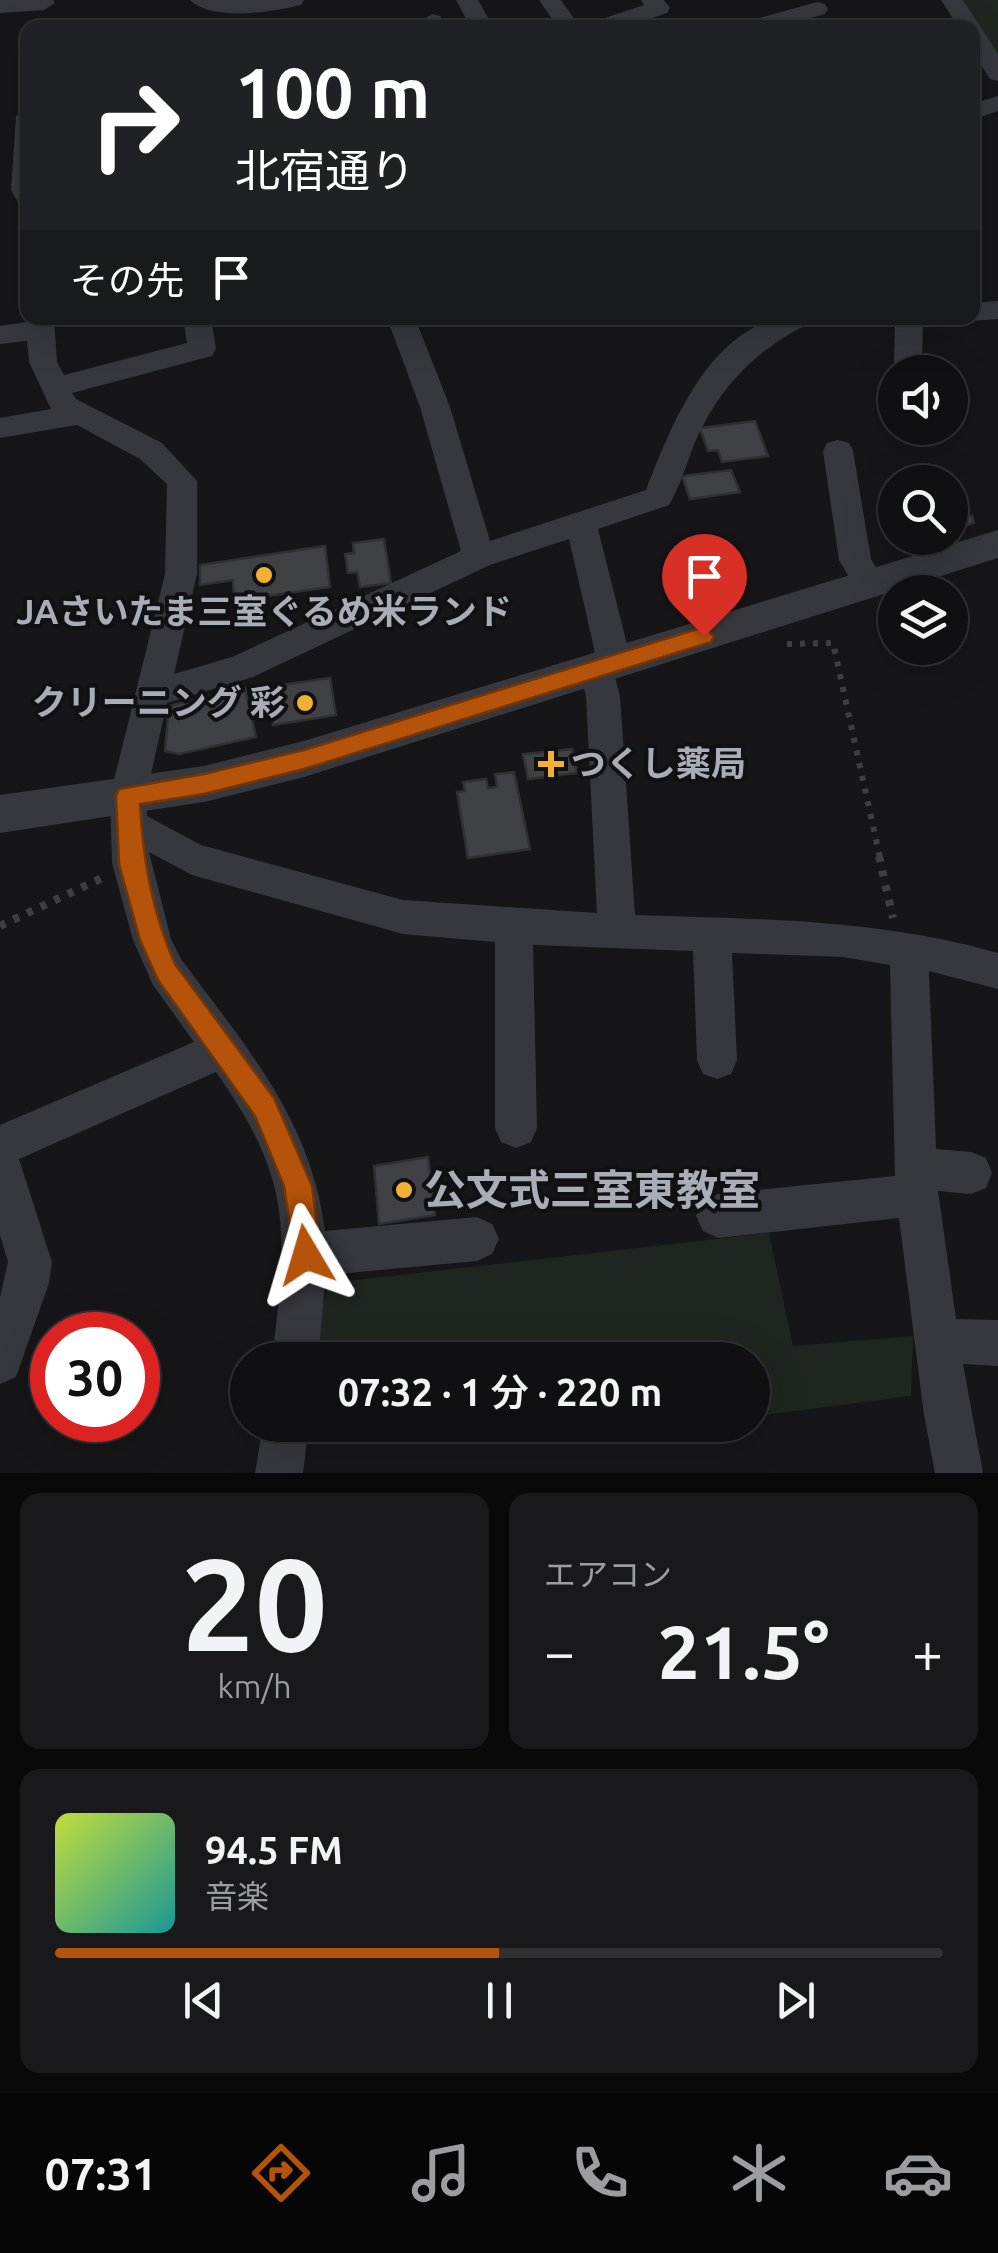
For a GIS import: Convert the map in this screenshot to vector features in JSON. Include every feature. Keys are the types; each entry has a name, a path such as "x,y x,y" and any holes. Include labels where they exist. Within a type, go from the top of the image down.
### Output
{"street":[{"path":"200,0 252,18 293,0"},
{"path":"622,20 659,8 652,0"},
{"path":"0,6 44,1"},
{"path":"770,20 812,4"},
{"path":"980,42 998,74"},
{"path":"0,336 36,325"},
{"path":"39,325 43,362 64,406 151,451 182,480 181,574 151,694 128,812 133,872 152,940 166,972 264,1107 298,1186 306,1255 297,1342"},
{"path":"53,388 202,348 197,325"},
{"path":"405,325 435,407 479,558"},
{"path":"151,694 241,668 479,558 658,497 700,397 748,346 786,325"},
{"path":"908,355 909,325"},
{"path":"0,428 77,415"},
{"path":"838,452 855,560 870,584"},
{"path":"581,523 605,667 603,696 617,929"},
{"path":"0,814 128,812 204,784 304,759 998,544"},
{"path":"128,812 147,832 192,859 364,909 414,919 514,927 828,939 903,950 998,971"},
{"path":"514,927 516,1128"},
{"path":"712,934 717,1060"},
{"path":"903,950 918,1182 936,1341 959,1473"},
{"path":"0,1146 222,1050"},
{"path":"0,1165 30,1262 27,1283 0,1362"},
{"path":"718,1216 971,1173"},
{"path":"306,1255 477,1239"},
{"path":"936,1341 998,1344"},
{"path":"279,1473 284,1442"}],"path":[{"path":"778,644 833,643 903,950"},
{"path":"0,926 85,884 133,872"}],"shaded area":[{"path":"962,0 998,0 998,59 980,30 980,20 974,20"},
{"path":"769,1233 793,1346 913,1336 911,1396 770,1414 770,1342 313,1342 329,1283"}],"building":[{"path":"755,421 768,456 722,462 718,450 708,451 700,428"},
{"path":"731,470 740,492 690,499 682,476"},
{"path":"384,539 391,583 360,587 357,572 348,573 345,554 354,553 353,543"},
{"path":"325,546 330,587 234,601 233,580 200,585 200,565"},
{"path":"330,678 336,715 273,725 268,687"},
{"path":"245,688 256,737 179,754 165,751 169,706"},
{"path":"572,749 577,773 528,779 523,754"},
{"path":"514,772 530,849 468,858 457,792 465,791 463,782 486,779 488,788 497,787 495,774"},
{"name":"公文式三室東教室","path":"428,1157 435,1215 379,1224 374,1166"}],"place":[{"name":"JAさいたま三室ぐるめ米ランド","path":"264,575"},
{"name":"クリーニング 彩","path":"305,703"},
{"name":"つくし薬局","path":"551,764"},
{"name":"公文式三室東教室","path":"404,1190"}],"route":[{"path":"306,1255 298,1186 264,1107 166,972 152,940 131,864 128,796 204,784 304,759 704,636"}]}
